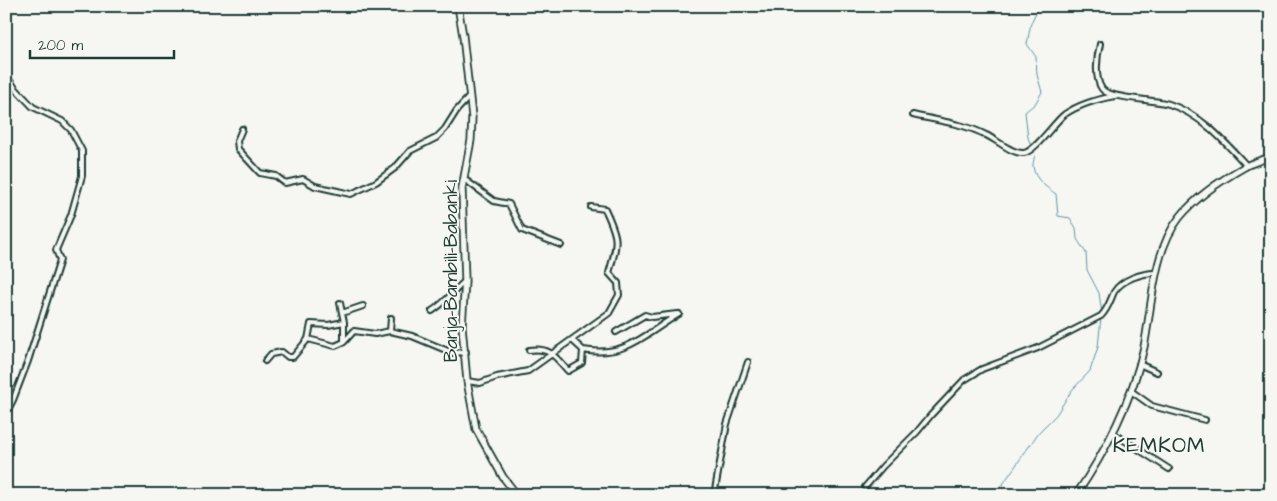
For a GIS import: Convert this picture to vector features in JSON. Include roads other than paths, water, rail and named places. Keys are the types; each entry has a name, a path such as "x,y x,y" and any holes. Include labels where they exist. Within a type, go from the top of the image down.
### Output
{"street":[{"name":"Banja-Bambili-Babanki","path":"458,6 471,96 472,117 471,140 462,188 465,282 462,326 466,352 467,381 476,429 503,477 517,495"},
{"path":"1100,44 1097,66 1098,81 1102,90 1108,95 1153,100 1169,104 1217,133 1247,166"},
{"path":"6,75 14,88 33,107 62,121 70,130 79,143 82,161 82,176 71,215 56,250 60,260 28,361 14,400 6,413"},
{"path":"242,129 237,141 238,149 260,173 276,176 285,183 303,179 315,186 351,194 376,182 410,151 436,138 446,129 457,110 471,96"},
{"path":"913,115 965,126 986,135 1012,150 1023,153 1029,151 1064,114 1086,104 1115,96"},
{"path":"1076,495 1113,433 1131,391 1139,364 1156,273 1168,235 1180,217 1198,198 1247,166 1271,156"},
{"path":"464,179 494,201 509,204 522,230 561,245"},
{"path":"467,381 480,383 497,377 528,371 609,313 618,295 618,283 609,273 617,244 614,228 605,209 591,207"},
{"path":"865,487 883,466 918,432 931,415 964,380 982,369 1038,348 1101,316 1107,311 1116,289 1126,281 1148,273 1156,273"},
{"path":"432,310 443,304 446,298 465,282"},
{"path":"340,303 344,322 344,342"},
{"path":"342,313 363,306"},
{"path":"572,340 583,350 611,352 630,346 679,314 645,316 616,332"},
{"path":"390,331 391,318"},
{"path":"264,361 271,354 282,352 288,357 293,357 308,339 311,324 328,325 344,322"},
{"path":"308,339 335,346 344,342 354,331 376,334 390,331 412,336 453,354 466,352"},
{"path":"530,350 541,349 554,354 568,371 582,363 583,350"},
{"path":"714,495 727,424 748,362"},
{"path":"1139,364 1157,372"},
{"path":"1131,391 1152,406 1205,420"},
{"path":"1113,433 1169,469"}],"waterway":[{"path":"1032,147 1028,138 1025,112 1035,104 1042,92 1037,75 1036,57 1027,44 1031,23 1039,6"},
{"path":"1034,150 1034,171 1042,183 1056,194 1058,216 1070,218 1076,228 1077,239 1086,253 1087,270 1099,293 1102,314"},
{"path":"989,495 1003,484 1039,432 1056,415 1072,390 1090,371 1098,347 1101,318"}],"district":[{"name":"KEMKOM","path":"1159,445"}]}
